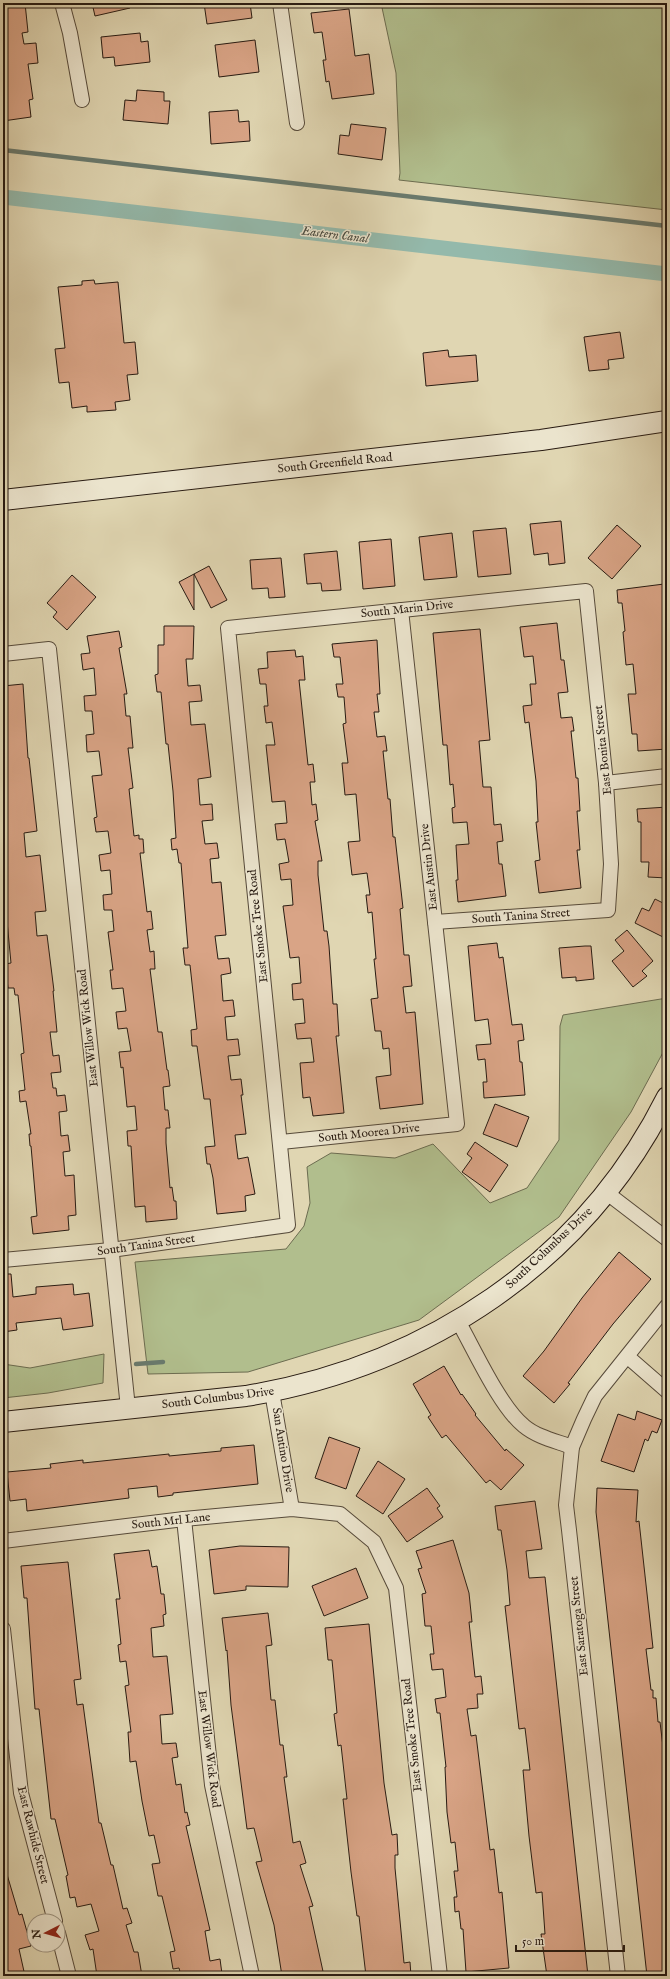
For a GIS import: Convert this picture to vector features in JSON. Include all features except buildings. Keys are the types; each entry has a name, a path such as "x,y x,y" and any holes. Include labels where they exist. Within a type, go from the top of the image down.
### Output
{"street":[{"path":"62,3 70,33 82,100"},
{"path":"280,3 297,123"},
{"name":"South Greenfield Road","path":"3,500 541,440 667,421"},
{"name":"South Marin Drive","path":"228,628 586,591"},
{"name":"East Bonita Street","path":"586,591 606,783 611,864 608,910"},
{"name":"East Austin Drive","path":"401,610 457,1124"},
{"name":"East Smoke Tree Road","path":"228,628 281,1142 288,1225"},
{"name":"East Willow Wick Road","path":"3,654 49,649 128,1408"},
{"path":"606,783 667,776"},
{"name":"South Tanina Street","path":"435,922 608,910"},
{"name":"South Columbus Drive","path":"3,1422 272,1392 311,1382 382,1358 458,1321 517,1281 569,1233 607,1193 656,1120 667,1097"},
{"name":"South Moorea Drive","path":"281,1142 457,1124"},
{"path":"607,1193 667,1239"},
{"name":"South Tanina Street","path":"3,1260 111,1250 288,1225"},
{"name":"East Saratoga Street","path":"618,1976 566,1505 572,1447 595,1396 628,1357 667,1306"},
{"path":"458,1321 497,1391 524,1426 543,1437 572,1447"},
{"path":"628,1357 667,1391"},
{"name":"San Antino Drive","path":"272,1392 292,1509"},
{"name":"South Mrl Lane","path":"3,1541 184,1519 292,1509 340,1514"},
{"name":"East Smoke Tree Road","path":"340,1514 374,1542 396,1588 440,1976"},
{"name":"East Willow Wick Road","path":"184,1519 212,1785 252,1976"},
{"name":"East Rawhide Street","path":"3,1629 21,1793 53,1913"},
{"path":"63,1953 69,1976"}],"green space":[{"path":"381,3 667,3 667,210 399,180 396,73"},
{"path":"667,998 667,1045 631,1112 559,1217 419,1320 248,1372 148,1374 135,1262 286,1249 304,1226 310,1203 307,1167 331,1153 395,1158 433,1144 490,1203 527,1188 559,1140 560,1026 563,1015"},
{"path":"104,1354 103,1383 48,1393 3,1398 3,1364 30,1368"}],"waterway":[{"path":"3,150 667,226"},
{"name":"Eastern Canal","path":"3,197 667,274"},
{"path":"136,1364 163,1362"}]}
